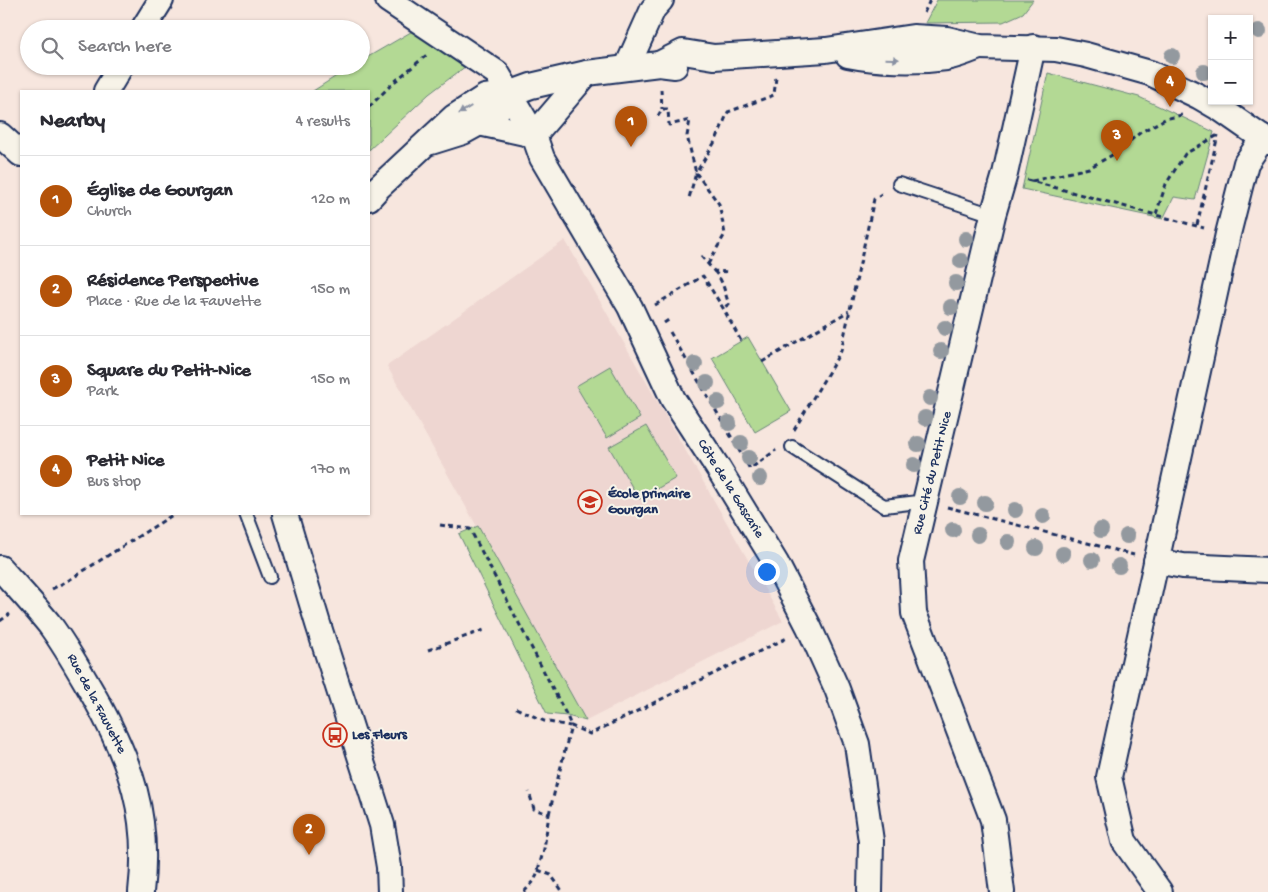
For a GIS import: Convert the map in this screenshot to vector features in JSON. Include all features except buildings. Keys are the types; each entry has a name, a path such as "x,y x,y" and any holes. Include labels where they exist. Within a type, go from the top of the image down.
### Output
{"street":[{"path":"149,20 161,0"},
{"name":"Côte de la Gascarie","path":"388,0 497,73 509,94 539,130"},
{"path":"627,66 653,9 661,0"},
{"path":"370,197 378,187 454,116 485,97 509,94 531,86 627,66 659,72 686,68 714,57 826,50 861,58 894,60 946,58 980,47 1033,48 1086,55 1150,73 1198,96 1266,140 1246,163 1228,234 1109,777 1124,841 1160,892"},
{"name":"Rue Cité du Petit Nice","path":"1002,892 993,820 914,614 912,560 993,215 1005,174 1033,48"},
{"path":"479,123 539,130 587,73"},
{"path":"107,90 116,75"},
{"name":"Côte de la Gascarie","path":"531,86 542,158 630,307 673,399 771,555 809,627 837,689 857,744 870,841 870,892"},
{"path":"425,144 463,132 494,115 509,94"},
{"path":"0,135 20,153"},
{"path":"285,515 382,825 389,867 390,892"},
{"path":"1156,561 1182,566 1268,570"},
{"name":"Rue de la Fauvette","path":"0,568 50,626 75,663 110,726 124,757 136,795 143,837 144,864 141,892"}],"lane":[{"path":"899,184 993,215"},
{"path":"789,445 884,506 927,502"},
{"path":"246,515 270,577"}],"path":[{"path":"370,106 393,83 446,40"},
{"path":"658,116 662,109 659,72"},
{"path":"689,198 696,173 716,140 728,112 774,95 776,75"},
{"path":"662,109 668,108 669,124 690,120 687,136 696,173 719,204 725,234 708,264"},
{"path":"1032,181 1089,168 1114,154 1141,132 1165,118 1186,114 1178,110"},
{"path":"1210,130 1218,135"},
{"path":"1156,214 1166,184 1185,154 1218,135"},
{"path":"1197,225 1218,135"},
{"path":"1005,174 1212,230"},
{"path":"661,317 685,354 750,469 789,445 842,351 874,199 899,184"},
{"path":"700,256 722,279 724,292 729,304 723,308"},
{"path":"714,271 728,272"},
{"path":"658,311 654,305 703,276 741,341"},
{"path":"762,362 850,311"},
{"path":"664,323 670,319"},
{"path":"927,502 1156,561"},
{"path":"69,580 172,515"},
{"path":"440,524 470,529 567,716 570,726 549,814 544,849 535,880 524,892"},
{"path":"0,621 15,611"},
{"path":"516,708 544,721 570,726 590,734 809,627"},
{"path":"428,650 484,630"},
{"path":"529,792 534,809 549,814"},
{"path":"538,870 551,874 562,892"}],"shaded area":[{"name":"École primaire Gourgan","path":"565,240 783,621 586,721 387,366"}],"green space":[{"path":"937,0 1033,0 1023,13 1003,22 925,23"},
{"path":"416,29 466,66 429,94 370,149 370,90 315,90 338,75 370,75 370,56"},
{"path":"1048,73 1139,97 1214,132 1195,200 1174,197 1163,219 1022,189"},
{"path":"748,337 791,411 755,432 712,358"},
{"path":"610,366 640,418 607,438 576,386"},
{"path":"646,426 676,478 639,499 609,447"},
{"path":"478,526 586,721 567,716 547,714 459,534"}],"place":[{"name":"Petit Nice","path":"1170,107"},
{"name":"Église de Gourgan","path":"631,147"},
{"name":"Square du Petit-Nice","path":"1117,161"},
{"name":"École primaire Gourgan","path":"590,502"},
{"name":"Les Fleurs","path":"335,735"},
{"name":"Résidence Perspective","path":"309,855"}]}
